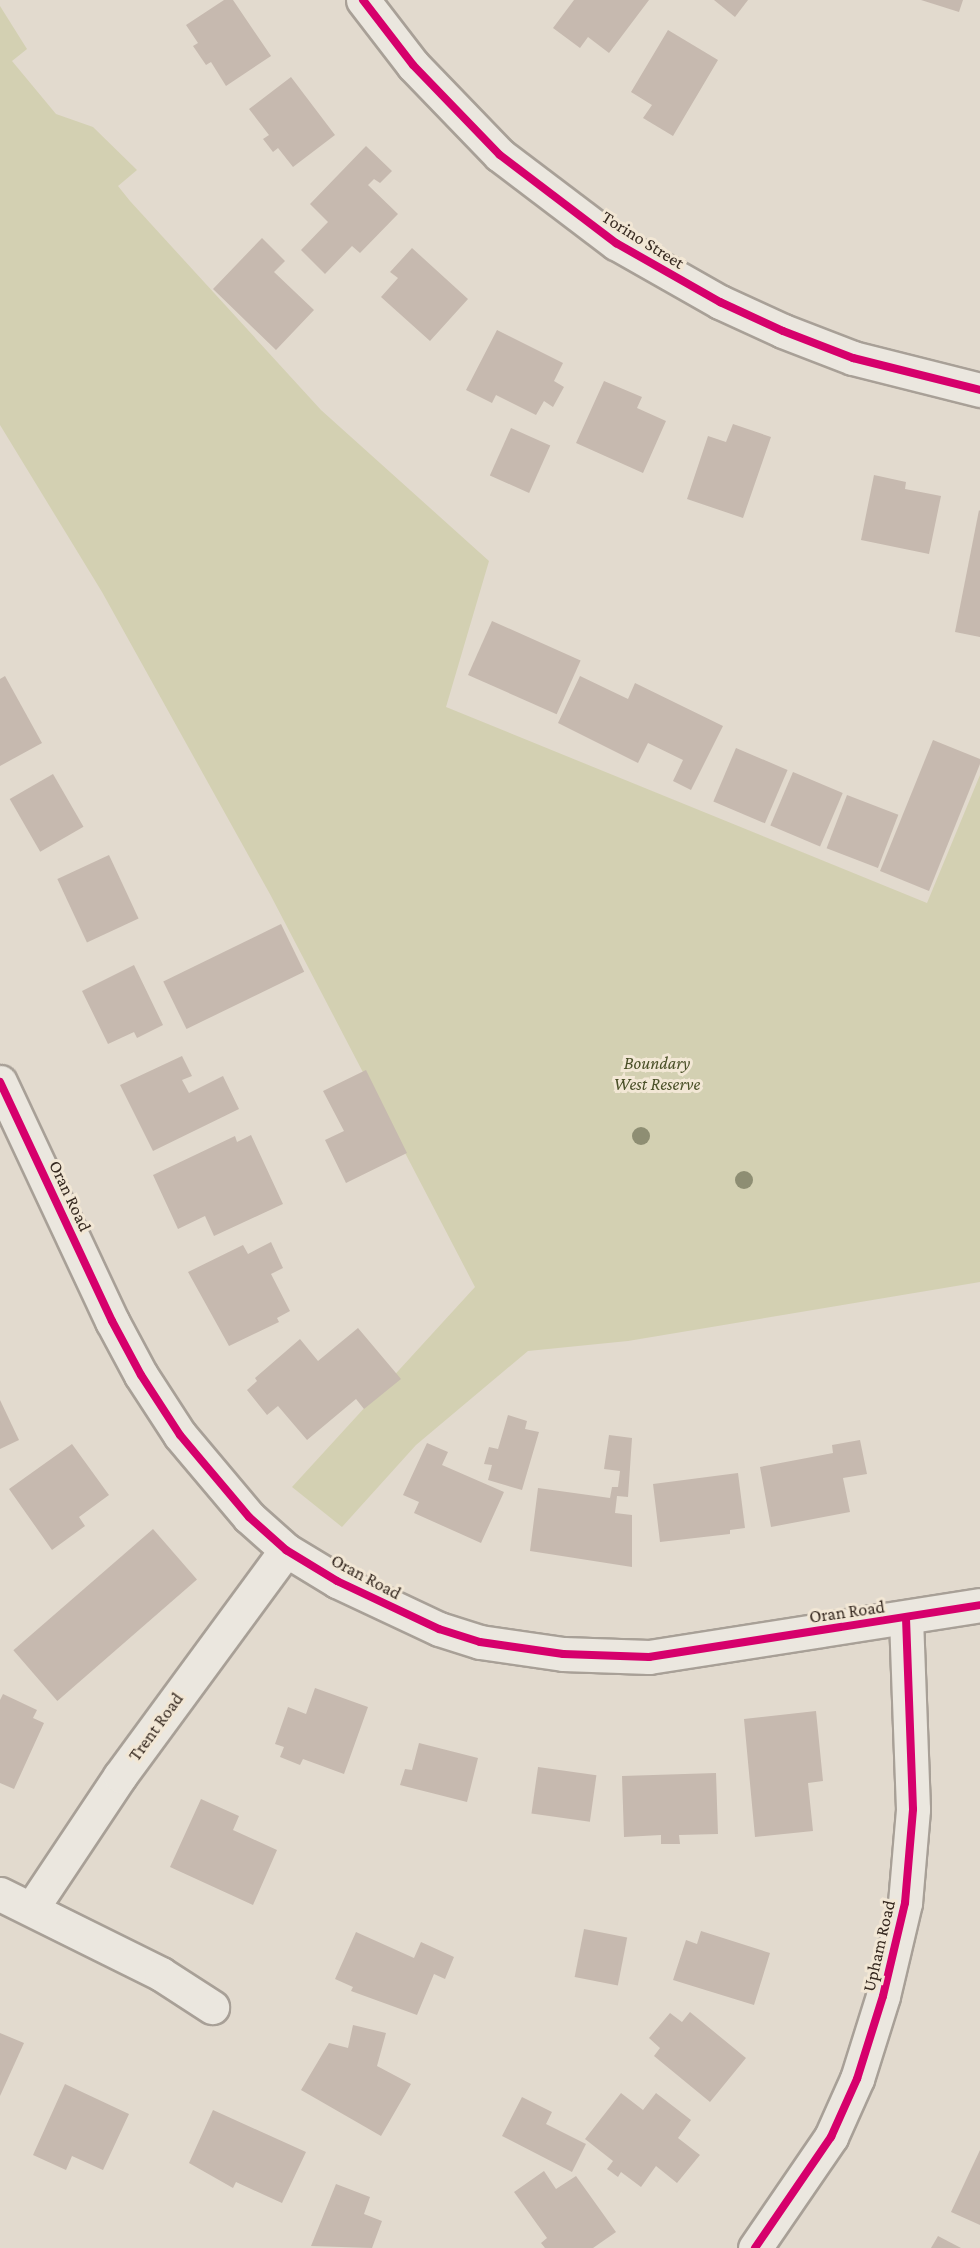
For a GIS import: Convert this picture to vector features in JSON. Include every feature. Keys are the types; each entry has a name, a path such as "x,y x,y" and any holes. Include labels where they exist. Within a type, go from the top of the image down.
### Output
{"street":[{"name":"Torino Street","path":"363,0 413,65 500,154 616,243 710,297 783,331 852,358 980,390"},
{"name":"Oran Road","path":"0,1082 141,1375 180,1435 217,1481 286,1550 337,1581 440,1629 480,1642 563,1654 649,1657 906,1619 980,1605"},
{"name":"Trent Road","path":"32,1908 120,1776 286,1550"},
{"name":"Upham Road","path":"755,2248 831,2138 857,2079 886,1984 905,1903 913,1809 906,1619"},
{"path":"0,1894 161,1974 212,2007"}],"green space":[{"name":"Boundary West Reserve","path":"0,6 27,49 12,61 56,114 93,127 137,170 118,186 130,201 321,410 489,561 446,707 927,903 980,775 980,1282 628,1341 528,1351 416,1445 342,1527 292,1487 475,1287 271,896 102,592 0,425"}],"building":[{"path":"224,0 233,0 271,56 226,86 211,62 206,65 193,46 198,43 186,25"},
{"path":"574,0 649,0 609,53 588,37 580,48 553,28"},
{"path":"714,0 748,0 735,17"},
{"path":"921,0 963,0 959,12"},
{"path":"668,30 718,60 673,136 643,118 652,105 631,92"},
{"path":"291,77 335,135 293,167 278,148 273,152 263,139 269,135 249,109"},
{"path":"366,146 392,171 380,183 374,179 368,185 398,214 360,253 352,246 325,274 301,250 328,222 310,204"},
{"path":"262,238 285,261 274,272 314,310 276,350 213,289"},
{"path":"412,248 468,299 430,341 381,297 398,278 390,272"},
{"path":"497,330 563,363 554,381 564,387 553,407 544,401 536,415 496,395 492,403 466,390"},
{"path":"604,381 642,397 637,408 666,421 643,473 576,443"},
{"path":"733,424 771,437 743,518 687,499 708,436 726,442"},
{"path":"511,428 550,445 529,493 490,476"},
{"path":"874,475 906,482 905,489 941,496 929,554 861,540"},
{"path":"980,511 980,637 955,632"},
{"path":"492,621 581,660 557,714 468,675"},
{"path":"5,676 42,743 0,766 0,679"},
{"path":"580,676 628,699 635,683 723,726 691,790 673,781 683,760 648,743 638,763 558,723"},
{"path":"933,740 980,759 980,764 929,891 880,871"},
{"path":"736,748 788,770 765,823 713,801"},
{"path":"793,772 843,793 820,846 770,825"},
{"path":"53,774 84,827 40,852 10,799"},
{"path":"847,795 898,815 878,868 827,848"},
{"path":"109,855 139,918 87,943 57,879"},
{"path":"281,924 304,972 186,1029 163,981"},
{"path":"134,965 163,1025 137,1038 134,1032 108,1044 82,991"},
{"path":"182,1056 192,1076 182,1080 189,1093 223,1076 239,1109 153,1151 120,1085"},
{"path":"366,1070 407,1153 346,1183 325,1140 344,1131 323,1091"},
{"path":"251,1135 283,1204 214,1236 205,1216 178,1229 153,1175 235,1136 237,1142"},
{"path":"271,1242 283,1268 271,1274 290,1311 277,1318 279,1322 229,1346 188,1272 243,1245 248,1254"},
{"path":"358,1328 401,1379 364,1409 356,1399 307,1440 278,1406 267,1415 247,1390 257,1381 255,1378 300,1339 318,1361"},
{"path":"0,1400 19,1440 0,1449"},
{"path":"508,1415 527,1421 525,1429 539,1432 522,1490 488,1480 492,1465 484,1464 489,1447 498,1449"},
{"path":"609,1435 632,1438 628,1497 617,1496 615,1513 632,1515 632,1567 530,1551 538,1488 610,1498 612,1487 618,1487 620,1471 604,1469"},
{"path":"860,1440 867,1474 843,1478 850,1512 771,1527 760,1467 833,1453 832,1445"},
{"path":"427,1443 448,1452 442,1465 504,1492 481,1543 414,1513 419,1502 403,1495"},
{"path":"72,1444 109,1495 79,1517 85,1526 52,1550 9,1489"},
{"path":"738,1473 745,1528 730,1530 730,1534 660,1542 653,1484"},
{"path":"153,1529 197,1580 57,1701 13,1650"},
{"path":"315,1688 368,1707 344,1774 303,1759 300,1765 280,1757 284,1747 275,1744 288,1707 306,1714"},
{"path":"3,1694 37,1710 33,1718 44,1723 14,1789 0,1783 0,1700"},
{"path":"816,1711 823,1781 808,1783 813,1831 755,1837 744,1719"},
{"path":"419,1743 478,1758 467,1802 400,1785 405,1769 412,1770"},
{"path":"538,1767 596,1775 590,1822 531,1814"},
{"path":"716,1773 718,1834 679,1835 680,1844 661,1844 661,1835 624,1837 622,1776"},
{"path":"201,1799 239,1816 233,1830 277,1850 253,1905 170,1867"},
{"path":"584,1929 627,1937 618,1985 575,1977"},
{"path":"701,1931 770,1953 754,2005 673,1980 686,1940 697,1944"},
{"path":"356,1932 414,1958 421,1942 454,1957 445,1979 434,1974 417,2015 351,1991 353,1987 335,1979"},
{"path":"690,2012 746,2058 710,2102 654,2056 660,2048 649,2038 670,2013 682,2022"},
{"path":"353,2025 386,2033 377,2066 411,2084 381,2136 301,2090 329,2043 348,2048"},
{"path":"0,2033 24,2043 0,2096"},
{"path":"65,2084 129,2114 103,2170 72,2156 66,2170 33,2155"},
{"path":"621,2093 643,2110 656,2093 691,2120 678,2138 700,2155 677,2183 656,2166 641,2187 621,2172 618,2177 607,2169 613,2161 585,2139"},
{"path":"522,2097 552,2112 546,2124 586,2144 572,2172 502,2136"},
{"path":"213,2110 306,2152 282,2203 236,2182 233,2188 189,2163"},
{"path":"980,2150 980,2225 951,2212"},
{"path":"544,2171 556,2189 576,2176 616,2232 593,2248 545,2248 541,2243 547,2238 514,2192"},
{"path":"336,2184 370,2197 364,2214 382,2221 372,2248 311,2246"},
{"path":"938,2236 961,2248 931,2248"}],"cycle path":[{"path":"363,0 413,65 500,155 616,243 720,302 783,331 853,358 980,390"},
{"path":"0,1082 112,1321 141,1375 180,1435 249,1517 286,1550 337,1581 439,1629 480,1642 563,1654 649,1657 980,1605"},
{"path":"755,2248 831,2137 857,2079 883,1996 905,1903 913,1809 906,1619"}]}
